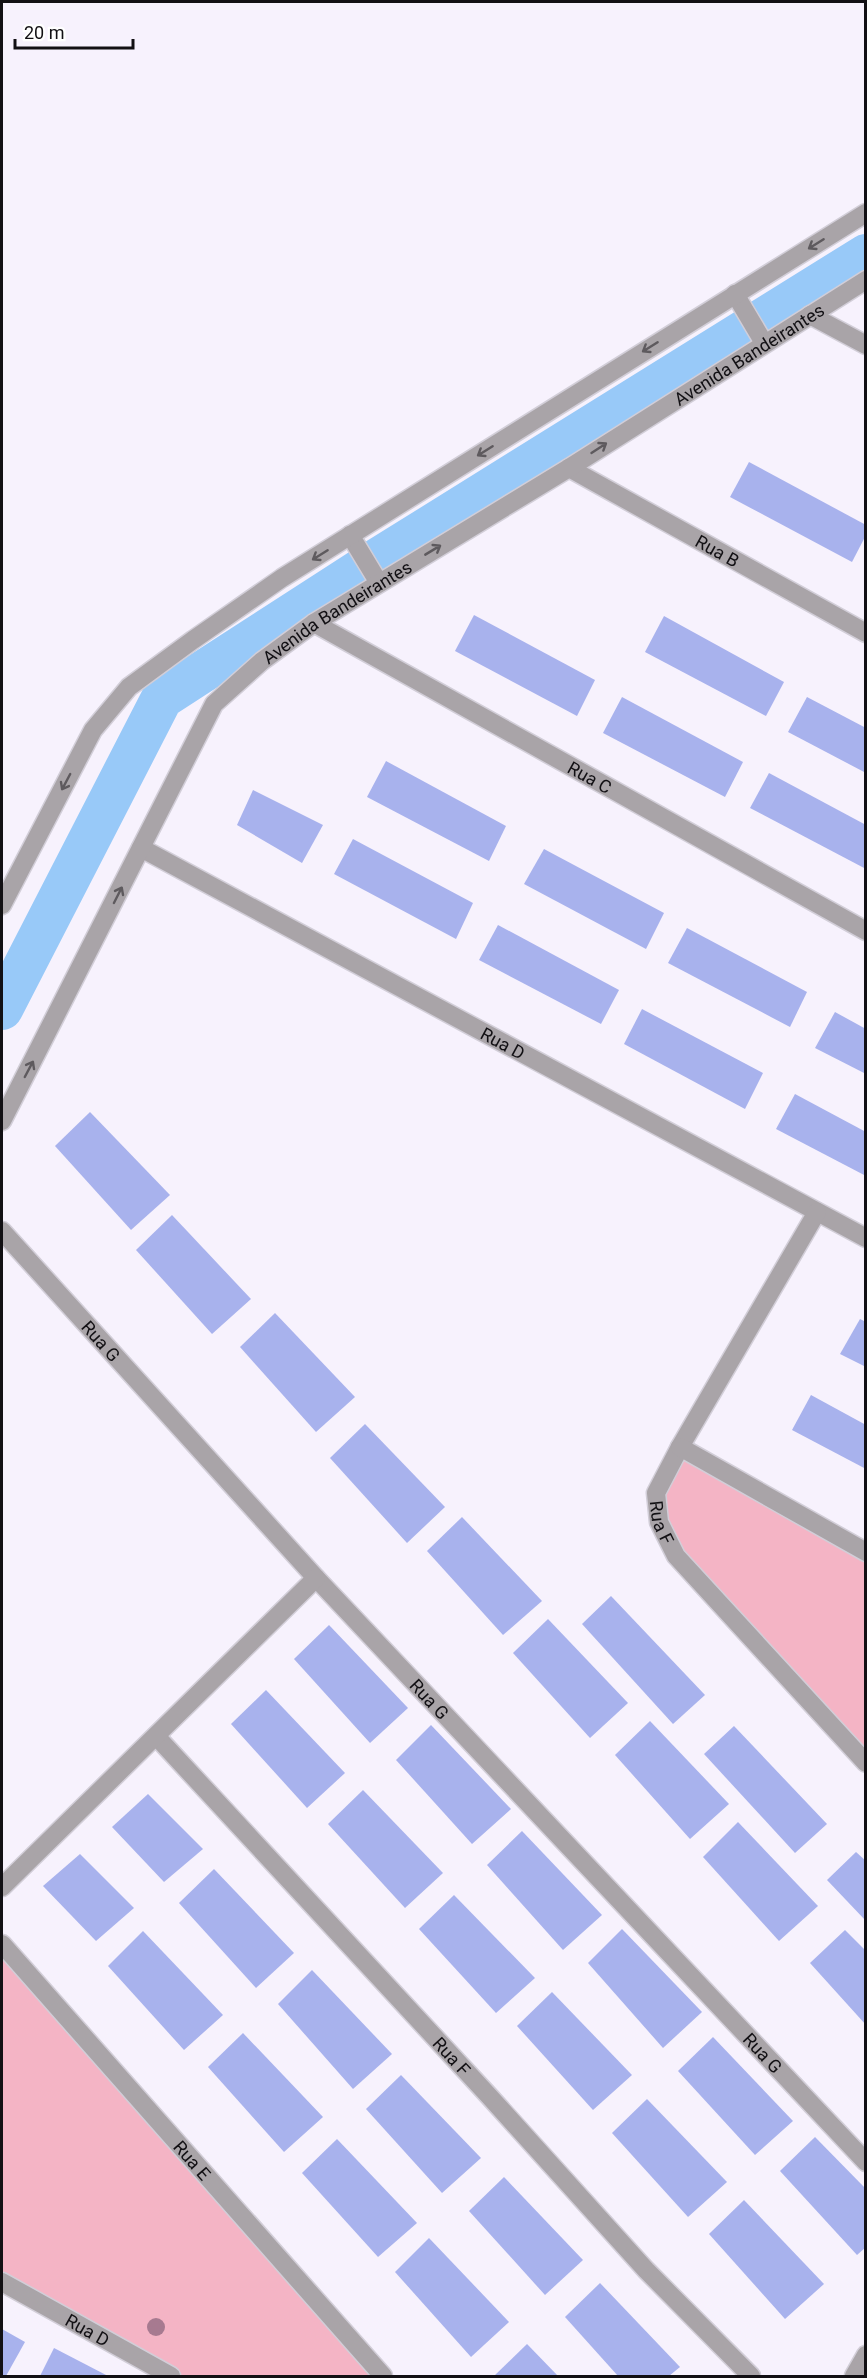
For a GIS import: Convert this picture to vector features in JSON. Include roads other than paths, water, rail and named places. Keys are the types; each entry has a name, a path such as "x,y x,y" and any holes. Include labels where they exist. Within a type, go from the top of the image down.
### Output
{"street":[{"path":"2,905 93,730 129,687 282,578 866,213"},
{"name":"Avenida Bandeirantes","path":"2,1120 214,704 262,661 314,623 569,468 866,280"},
{"path":"735,294 764,343"},
{"path":"810,315 866,345"},
{"name":"Rua B","path":"569,468 866,633"},
{"path":"351,535 379,583"},
{"name":"Rua C","path":"314,623 866,931"},
{"name":"Rua D","path":"141,848 866,1238"},
{"name":"Rua F","path":"817,1212 680,1447 656,1493 659,1522 676,1556 866,1762"},
{"name":"Rua G","path":"2,1231 316,1578 866,2162"},
{"path":"680,1447 866,1552"},
{"path":"2,1887 316,1578"},
{"name":"Rua F","path":"156,1736 489,2096 646,2270 751,2376"},
{"name":"Rua E","path":"2,1944 382,2376"},
{"name":"Rua D","path":"2,2282 171,2376"},
{"path":"854,2376 866,2355"}],"waterway":[{"path":"2,1009 162,698 368,565 866,255"}]}
